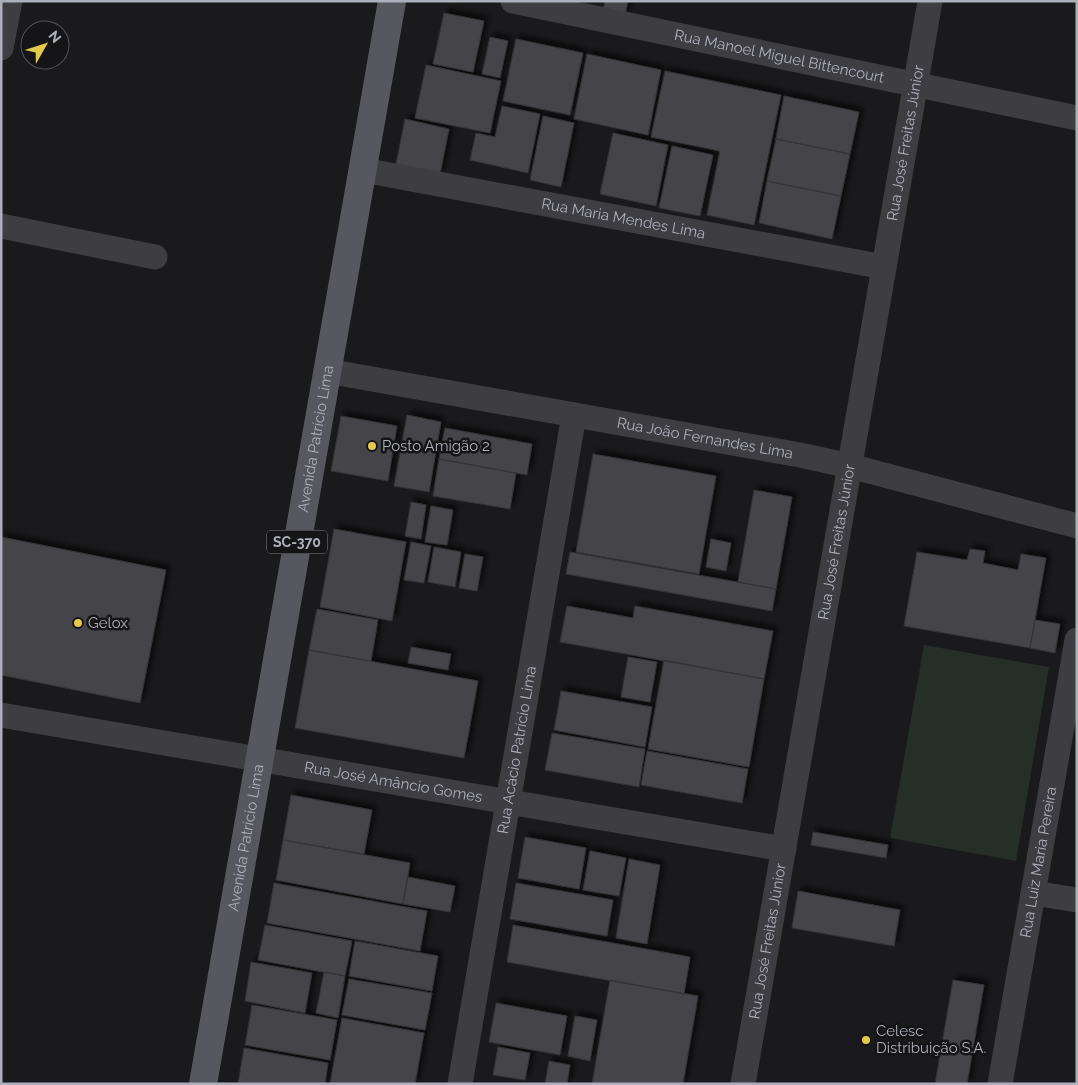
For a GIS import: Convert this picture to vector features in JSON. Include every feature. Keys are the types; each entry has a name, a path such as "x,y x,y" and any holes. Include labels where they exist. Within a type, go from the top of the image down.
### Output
{"main road":[{"name":"Avenida Patrício Lima","path":"203,1084 392,1"}],"street":[{"path":"1,48 10,1"},
{"name":"Rua Manoel Miguel Bittencourt","path":"513,1 1077,118"},
{"name":"Rua José Freitas Júnior","path":"743,1084 930,1"},
{"name":"Rua Maria Mendes Lima","path":"362,170 884,267"},
{"path":"1,226 155,256"},
{"name":"Rua João Fernandes Lima","path":"327,371 800,455 850,466 1077,526"},
{"name":"Rua Acácio Patrício Lima","path":"460,1084 574,415"},
{"name":"Rua Luiz Maria Pereira","path":"1000,1084 1077,640"},
{"name":"Rua José Amâncio Gomes","path":"1,715 784,849"},
{"path":"1033,893 1077,900"}],"shaded area":[{"path":"924,645 1049,667 1016,861 890,838"}],"building":[{"path":"605,1 628,1 625,15 603,11"},
{"path":"444,13 484,21 473,72 433,64"},
{"path":"490,37 508,41 500,78 482,74"},
{"path":"516,39 583,53 570,115 503,101"},
{"path":"587,54 661,70 648,135 574,119"},
{"path":"426,65 501,81 490,133 415,118"},
{"path":"665,71 781,95 754,225 707,215 720,151 651,137"},
{"path":"784,96 859,112 850,154 776,139"},
{"path":"502,106 540,114 528,173 470,160 476,133 495,137"},
{"path":"543,116 574,123 561,187 530,180"},
{"path":"405,119 449,129 440,174 396,164"},
{"path":"613,133 668,145 656,206 600,194"},
{"path":"776,139 850,154 841,196 767,181"},
{"path":"672,146 713,155 700,216 659,208"},
{"path":"767,181 841,196 832,239 759,223"},
{"path":"407,415 441,422 429,492 394,486"},
{"path":"341,416 397,426 388,481 331,471"},
{"path":"445,428 532,444 527,475 439,459"},
{"path":"593,454 716,476 699,574 576,552"},
{"path":"439,459 516,473 510,509 433,496"},
{"path":"754,490 792,497 776,589 738,582"},
{"path":"411,502 426,505 421,539 405,536"},
{"path":"431,506 453,510 447,545 425,542"},
{"path":"334,529 406,542 392,621 320,607"},
{"name":"Gelox","path":"1,537 166,570 140,703 1,675"},
{"path":"711,539 731,543 726,571 706,567"},
{"path":"411,542 431,546 424,583 404,580"},
{"path":"434,547 461,552 455,587 428,582"},
{"path":"970,549 985,551 983,563 1018,570 1021,554 1046,558 1030,648 904,626 917,552 967,560"},
{"path":"570,552 776,589 772,611 566,574"},
{"path":"465,554 483,557 477,591 459,588"},
{"path":"567,606 633,618 635,606 773,631 764,679 560,642"},
{"path":"317,609 378,620 371,661 309,650"},
{"path":"1035,620 1060,624 1055,653 1030,648"},
{"path":"411,647 451,654 448,670 408,663"},
{"path":"309,650 478,681 464,758 295,728"},
{"path":"628,657 657,662 650,702 621,697"},
{"path":"664,660 764,679 749,767 648,749"},
{"path":"561,691 652,707 645,747 554,730"},
{"path":"552,733 645,749 639,787 545,770"},
{"path":"647,751 748,769 742,803 641,785"},
{"path":"291,795 372,810 364,854 283,840"},
{"path":"813,832 888,845 886,858 811,845"},
{"path":"525,837 586,848 579,889 518,878"},
{"path":"283,840 410,863 403,904 276,880"},
{"path":"590,851 626,858 619,896 583,890"},
{"path":"629,859 660,865 647,944 616,938"},
{"path":"408,877 455,886 450,912 403,904"},
{"path":"274,883 427,911 420,951 267,923"},
{"path":"516,883 613,900 607,936 510,919"},
{"path":"798,891 900,910 894,946 792,928"},
{"path":"265,925 352,941 345,976 258,960"},
{"path":"513,925 690,957 684,994 507,962"},
{"path":"355,941 438,956 432,991 349,976"},
{"path":"251,962 312,973 305,1013 245,1001"},
{"path":"324,972 345,976 338,1018 316,1013"},
{"path":"349,979 432,993 425,1030 342,1015"},
{"path":"610,980 698,996 683,1084 592,1084"},
{"path":"953,980 984,985 967,1084 935,1084"},
{"path":"496,1003 567,1016 560,1055 489,1042"},
{"path":"252,1005 337,1020 330,1060 245,1045"},
{"path":"575,1016 597,1020 590,1061 568,1056"},
{"path":"342,1018 424,1033 415,1084 330,1084"},
{"path":"498,1047 530,1053 525,1080 493,1075"},
{"path":"244,1048 328,1063 325,1084 238,1084"},
{"path":"549,1061 570,1065 567,1084 545,1084"}],"place":[{"name":"Posto Amigão 2","path":"372,446"},
{"name":"Gelox","path":"78,623"},
{"name":"Celesc Distribuição S.A.","path":"866,1040"}]}
